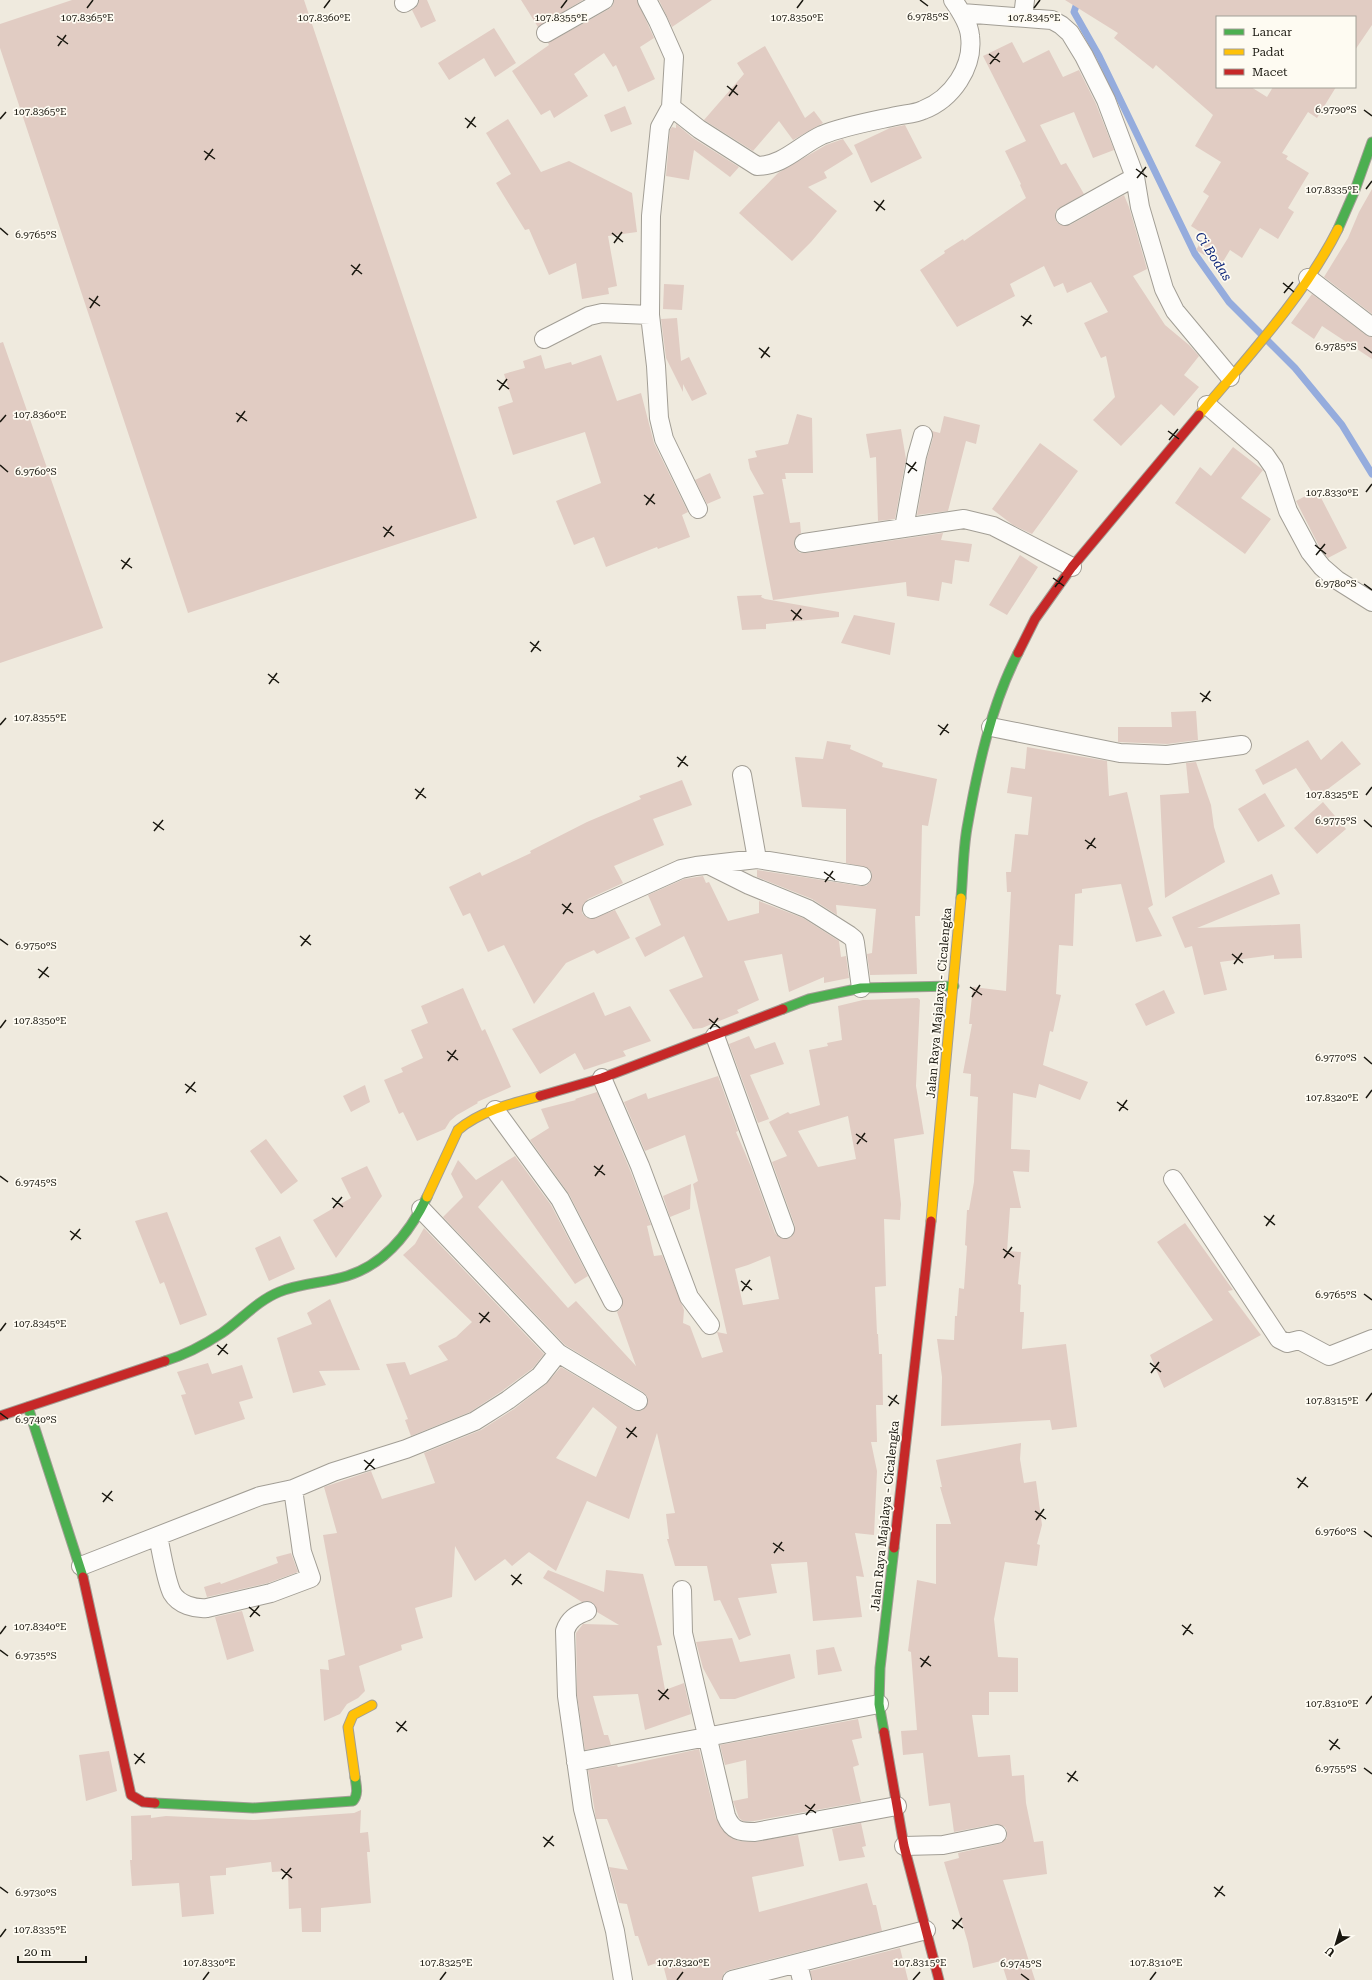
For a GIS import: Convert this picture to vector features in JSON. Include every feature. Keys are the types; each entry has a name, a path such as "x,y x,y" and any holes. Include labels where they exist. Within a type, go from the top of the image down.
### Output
{"main road":[{"name":"Jalan Raya Majalaya - Cicalengka","path":"939,1980 904,1846 879,1704 880,1668 928,1244 954,986 967,829 978,775 999,693 1035,619 1072,567 1273,326 1308,278 1336,231 1355,190 1372,142"},
{"path":"0,1416 184,1355 222,1333 263,1301 279,1292 307,1284 347,1276 368,1267 387,1253 404,1237 421,1209 458,1130 465,1124 495,1110 507,1105 602,1078 809,999 861,988 954,986"},
{"path":"28,1407 81,1566 131,1795 136,1800 143,1802 253,1808 353,1801 356,1798 357,1790 348,1727 353,1716 372,1705"}],"street":[{"path":"546,33 604,0"},
{"path":"647,0 674,57 671,107 660,127 651,216 650,315 656,366 659,418 664,439 698,509"},
{"path":"671,107 750,163 757,166 766,166 778,162 822,136 877,120 922,111 935,104 951,90 964,74 969,60 970,35 958,7 1024,9 1052,20 1061,25 1070,33 1084,56 1106,100 1134,177 1140,207 1164,289 1175,311 1235,371"},
{"path":"1065,216 1134,177"},
{"path":"1308,278 1372,326"},
{"path":"544,339 589,316 602,313 650,315"},
{"path":"1207,405 1265,455 1274,468 1288,511 1310,552 1322,567 1337,580 1372,602"},
{"path":"904,528 917,456 923,435"},
{"path":"804,543 964,519 993,526 1072,567"},
{"path":"991,727 1120,753 1167,755 1242,745"},
{"path":"742,775 757,859"},
{"path":"592,909 681,869 757,859 862,876"},
{"path":"709,865 750,885 808,909 849,935 855,943 861,988"},
{"path":"715,1036 785,1229"},
{"path":"602,1078 640,1166 689,1297 710,1325"},
{"path":"495,1110 560,1199 613,1302"},
{"path":"1173,1179 1279,1339 1287,1343 1300,1340 1329,1356 1372,1339"},
{"path":"421,1209 490,1280 524,1319 558,1352 638,1402"},
{"path":"81,1566 260,1496 293,1489 333,1472 406,1449 475,1421 508,1400 540,1376 558,1352"},
{"path":"158,1536 173,1593 189,1606 197,1609 207,1608 271,1593 311,1578 302,1552 293,1489"},
{"path":"682,1590 683,1633 706,1737 726,1816 730,1825 742,1832 755,1832 897,1806"},
{"path":"587,1611 575,1616 568,1622 565,1631 568,1696 576,1762 584,1809 615,1931 623,1980"},
{"path":"576,1762 879,1704"},
{"path":"904,1846 943,1845 997,1834"},
{"path":"732,1980 800,1972 926,1930"}],"building":[{"path":"72,0 304,0 477,518 188,613 0,48 0,24"},
{"path":"419,0 427,0 436,21 421,28 412,10 418,5"},
{"path":"521,0 583,0 538,27"},
{"path":"614,0 637,0 654,38 640,47 655,79 628,92 616,65 613,67 604,53 574,74 588,96 554,118 550,110 541,115 512,71 549,45 548,43 609,9 613,5"},
{"path":"659,0 712,0 672,27"},
{"path":"1065,0 1372,0 1372,25 1356,49 1356,16 1216,16 1216,88 1253,88 1267,97 1272,88 1335,88 1317,118 1308,112 1282,153 1288,156 1286,159 1309,173 1288,208 1294,212 1278,239 1260,228 1242,258 1230,250 1221,265 1196,250 1205,235 1191,226 1209,196 1203,192 1221,162 1195,146 1213,115 1156,65 1153,69 1114,38 1118,33"},
{"path":"494,28 516,63 495,77 484,58 449,80 438,63"},
{"path":"1012,42 1023,63 1049,50 1063,77 1079,70 1096,104 1114,150 1093,158 1074,112 1040,125 1061,165 1066,163 1084,194 1056,210 1056,221 1060,225 1070,225 1124,195 1129,207 1147,269 1133,276 1165,325 1189,345 1199,356 1184,375 1199,387 1174,416 1161,404 1121,446 1093,420 1115,397 1106,356 1101,358 1084,323 1108,312 1091,282 1067,293 1063,283 1054,287 1044,266 1010,284 1015,296 957,327 920,270 945,253 944,251 963,239 964,241 1026,198 1005,151 1026,141 983,56"},
{"path":"765,46 805,118 814,111 823,123 793,140 779,121 753,151 704,120 744,74 737,63"},
{"path":"625,106 632,124 611,132 604,115"},
{"path":"508,119 541,172 569,161 632,193 637,232 608,236 617,286 608,288 609,294 582,299 576,263 549,275 529,229 525,230 496,183 511,174 486,133"},
{"path":"676,124 693,138 739,167 730,177 694,150 689,180 666,176 670,130 672,127 676,128"},
{"path":"905,125 922,158 871,183 854,145 890,128"},
{"path":"843,139 853,154 824,172 827,178 808,187 837,211 811,242 792,261 739,213 778,173 826,145"},
{"path":"1372,189 1372,314 1324,277 1348,238 1359,212"},
{"path":"664,284 684,285 682,310 663,309"},
{"path":"1312,294 1366,335 1372,337 1372,359 1322,326 1314,339 1291,323"},
{"path":"677,318 681,361 689,357 707,394 692,401 683,384 683,392 666,358 661,319"},
{"path":"3,342 103,628 0,663 0,343"},
{"path":"541,355 545,369 571,362 572,365 601,355 617,401 641,393 654,443 688,512 682,515 690,537 658,549 657,547 606,567 594,537 574,545 556,501 601,483 585,432 513,455 498,407 513,402 504,374 525,368 523,361"},
{"path":"797,414 812,418 813,473 785,473 786,479 782,479 790,523 800,522 801,533 794,540 796,549 800,553 806,553 943,533 941,540 972,544 969,562 955,560 952,584 942,582 939,601 907,596 906,582 773,600 753,496 764,494 750,469 748,459 757,457 755,451 788,444"},
{"path":"944,416 980,425 976,444 966,441 948,511 917,515 927,458 933,438 932,431 940,433"},
{"path":"901,429 906,459 895,519 878,521 876,457 870,458 866,434"},
{"path":"1040,443 1078,471 1032,534 1013,525 992,509"},
{"path":"1233,447 1263,470 1241,498 1271,519 1245,554 1175,503 1200,467 1211,476"},
{"path":"710,473 721,498 707,504 695,480"},
{"path":"1317,490 1347,548 1328,558 1319,546 1296,501"},
{"path":"1020,555 1038,567 1007,615 989,605"},
{"path":"762,595 761,597 765,599 839,612 839,617 766,624 766,629 742,630 737,596"},
{"path":"854,615 895,623 890,655 841,643"},
{"path":"1196,711 1198,740 1167,744 1118,742 1118,727 1172,727 1171,712"},
{"path":"1308,740 1321,760 1342,741 1361,764 1316,798 1296,768 1263,785 1255,770"},
{"path":"827,741 851,745 850,749 883,763 882,767 937,779 928,826 922,825 920,916 915,916 917,974 870,975 867,954 872,953 876,909 836,905 837,915 812,899 757,877 757,870 860,886 866,886 870,882 872,873 868,868 846,863 846,809 802,807 795,757 823,759"},
{"path":"1027,747 1107,761 1109,796 1127,792 1153,905 1148,908 1162,936 1136,942 1121,884 1082,889 1082,893 1075,894 1073,946 1059,945 1056,994 1061,995 1053,1032 1050,1031 1043,1065 1088,1082 1080,1100 1039,1084 1036,1098 1013,1093 1011,1149 1030,1150 1029,1172 1013,1171 1021,1208 1010,1208 1007,1251 1021,1252 1018,1284 1021,1285 1020,1312 1024,1312 1022,1349 1066,1344 1077,1427 1052,1430 1050,1420 941,1426 942,1377 937,1339 954,1340 955,1316 957,1316 959,1288 964,1289 967,1246 965,1245 967,1210 969,1210 974,1182 978,1097 970,1096 971,1074 963,1073 972,1024 969,1024 973,987 1006,991 1011,892 1007,892 1006,872 1011,872 1015,834 1028,835 1032,797 1007,793 1011,767 1025,769"},
{"path":"1196,762 1211,805 1214,827 1225,862 1165,898 1160,795 1189,793 1186,763"},
{"path":"682,780 692,805 653,819 664,845 614,866 623,883 588,899 582,908 582,913 591,919 615,910 630,938 597,954 594,950 566,963 534,1004 504,945 488,952 470,913 463,916 449,887 480,872 482,876 531,853 530,851 587,822 641,799 639,796"},
{"path":"1265,793 1285,826 1258,842 1238,809"},
{"path":"1323,802 1346,829 1317,854 1294,828"},
{"path":"1272,874 1280,894 1197,928 1300,924 1302,958 1274,959 1274,955 1220,962 1227,990 1204,995 1192,946 1185,948 1172,917"},
{"path":"703,876 706,883 709,882 728,921 759,913 759,901 803,918 839,941 841,957 846,956 849,978 824,983 824,977 789,992 782,954 744,961 759,1000 737,1010 739,1013 702,1028 693,1029 669,990 703,977 684,936 645,957 635,938 661,925 648,895 684,879"},
{"path":"463,988 482,1031 485,1029 511,1087 477,1102 478,1103 457,1115 450,1121 445,1129 417,1141 403,1112 399,1114 384,1080 403,1072 401,1068 423,1058 411,1030 428,1023 421,1006"},
{"path":"1164,990 1175,1013 1146,1026 1135,1004"},
{"path":"594,992 605,1016 630,1006 651,1041 623,1051 626,1056 584,1070 575,1053 540,1074 512,1029"},
{"path":"918,998 920,1000 916,1086 924,1134 894,1139 901,1204 900,1220 884,1219 886,1286 875,1287 879,1354 882,1354 883,1405 876,1405 877,1442 871,1442 877,1471 874,1535 855,1533 864,1577 856,1576 862,1617 813,1621 807,1562 771,1564 777,1593 738,1598 751,1635 739,1640 720,1600 714,1601 707,1566 675,1566 667,1539 669,1539 666,1514 675,1513 657,1433 629,1519 587,1501 556,1571 529,1552 512,1566 505,1559 475,1581 455,1546 452,1597 415,1608 423,1638 401,1645 402,1650 359,1666 365,1691 358,1698 347,1704 340,1714 324,1721 320,1669 329,1670 328,1660 345,1655 323,1535 337,1533 324,1487 371,1471 382,1499 435,1483 424,1453 481,1430 514,1409 546,1384 561,1367 633,1410 643,1410 648,1402 647,1396 643,1392 565,1345 443,1217 463,1197 451,1174 458,1160 476,1180 515,1156 551,1205 588,1276 575,1284 502,1180 478,1207 568,1308 576,1301 636,1366 617,1312 622,1307 622,1297 569,1194 530,1140 549,1128 541,1109 576,1100 575,1099 597,1092 630,1170 651,1225 647,1226 654,1256 662,1255 684,1310 683,1323 690,1326 702,1358 723,1352 717,1332 727,1334 693,1184 698,1181 685,1135 645,1151 624,1102 646,1093 648,1099 718,1076 738,1131 736,1132 752,1169 775,1233 779,1237 788,1239 793,1235 795,1226 772,1162 787,1156 769,1122 788,1112 790,1114 820,1105 809,1050 828,1046 827,1043 842,1040 838,1006 863,1000","holes":["848,1116 856,1159 818,1167 798,1131","770,1256 779,1299 743,1305 735,1269","593,1407 617,1427 596,1477 556,1458"]},
{"path":"749,1036 755,1049 775,1042 784,1064 750,1075 769,1119 758,1123 729,1044"},
{"path":"365,1085 370,1102 351,1112 343,1096"},
{"path":"266,1139 298,1181 281,1194 250,1151"},
{"path":"367,1166 382,1196 336,1258 313,1220 351,1198 341,1178"},
{"path":"691,1184 690,1209 670,1217 663,1196"},
{"path":"167,1212 207,1315 180,1325 164,1282 160,1284 135,1221"},
{"path":"1185,1223 1233,1290 1228,1291 1261,1335 1164,1388 1150,1355 1213,1320 1157,1242"},
{"path":"424,1228 544,1354 533,1368 470,1412 411,1436 405,1420 408,1419 386,1364 405,1362 410,1375 448,1360 438,1346 456,1337 472,1322 403,1255 415,1244"},
{"path":"280,1236 295,1269 269,1281 255,1248"},
{"path":"330,1299 360,1370 319,1371 326,1385 293,1393 277,1338 312,1324 307,1313"},
{"path":"208,1363 212,1374 242,1365 253,1398 239,1402 245,1419 195,1435 181,1395 186,1394 177,1372"},
{"path":"1021,1443 1020,1459 1024,1483 1036,1481 1042,1525 1037,1544 1040,1545 1037,1566 1005,1562 994,1619 998,1657 1018,1658 1018,1692 989,1692 989,1715 972,1715 978,1757 1010,1755 1012,1776 1024,1775 1026,1803 1034,1842 1043,1841 1047,1874 1003,1880 1035,1980 1007,1980 1001,1961 973,1968 968,1943 944,1862 959,1858 958,1853 999,1844 1007,1838 1005,1827 995,1824 954,1832 950,1803 929,1806 923,1753 903,1755 901,1731 917,1730 911,1652 908,1651 917,1580 936,1584 936,1524 951,1524 940,1487 942,1487 936,1460"},
{"path":"291,1553 298,1572 268,1583 207,1597 204,1587 220,1582 221,1584 278,1563 276,1557"},
{"path":"548,1570 604,1592 606,1570 643,1574 662,1645 657,1646 665,1690 684,1683 691,1714 645,1730 638,1694 593,1696 604,1735 608,1735 611,1745 585,1750 577,1695 576,1633 583,1624 619,1625 597,1612 593,1603 588,1601 582,1602 543,1578"},
{"path":"242,1611 254,1651 227,1660 215,1617"},
{"path":"732,1638 740,1662 790,1654 795,1678 735,1699 720,1699 703,1668 696,1642"},
{"path":"834,1647 842,1671 818,1675 816,1650"},
{"path":"858,1719 862,1738 852,1740 859,1765 853,1767 861,1802 754,1821 743,1821 739,1818 733,1801 748,1798 746,1760 725,1765 720,1745"},
{"path":"699,1749 716,1819 727,1835 738,1841 755,1842 798,1835 804,1866 752,1877 759,1912 867,1883 873,1905 876,1905 882,1931 729,1970 724,1973 722,1980 667,1980 662,1961 648,1966 638,1936 635,1936 627,1904 619,1903 609,1867 628,1870 607,1819 596,1819 588,1770 617,1765 618,1767"},
{"path":"109,1751 117,1791 86,1801 79,1755"},
{"path":"361,1810 360,1833 368,1832 370,1852 367,1852 371,1903 321,1908 321,1932 302,1932 301,1908 289,1909 288,1871 272,1872 271,1862 226,1868 226,1875 210,1876 214,1914 182,1917 179,1883 132,1886 130,1860 132,1860 131,1816 151,1815 151,1818 166,1816 254,1820 354,1813"},
{"path":"861,1823 866,1846 862,1847 865,1857 839,1861 832,1829"},
{"path":"900,1948 908,1980 812,1980 810,1971"}],"waterway":[{"name":"Ci Bodas","path":"1078,0 1074,12 1099,56 1195,254 1229,302 1295,368 1342,425 1372,474"}],"traffic: fast":[{"path":"1338,229 1355,190 1372,142"},
{"path":"961,898 966,837 980,761 1000,694 1018,653"},
{"path":"783,1009 809,999 861,988 954,986"},
{"path":"165,1361 187,1353 208,1342 229,1328 263,1300 279,1292 295,1287 347,1276 374,1264 385,1255 404,1234 413,1222 427,1197"},
{"path":"28,1407 83,1577"},
{"path":"884,1732 879,1704 880,1668 894,1548"},
{"path":"155,1803 253,1808 353,1801 357,1792 355,1777"}],"traffic: slow":[{"path":"1199,415 1274,326 1292,302 1309,278 1338,229"},
{"path":"931,1221 961,898"},
{"path":"427,1197 458,1130 467,1123 497,1108 540,1096"},
{"path":"355,1777 348,1727 353,1715 372,1705"}],"traffic: jam":[{"path":"1018,653 1035,619 1072,567 1199,415"},
{"path":"540,1096 602,1078 783,1009"},
{"path":"894,1548 931,1221"},
{"path":"0,1416 165,1361"},
{"path":"83,1577 131,1795 143,1802 155,1803"},
{"path":"884,1732 904,1846 939,1980"}]}
